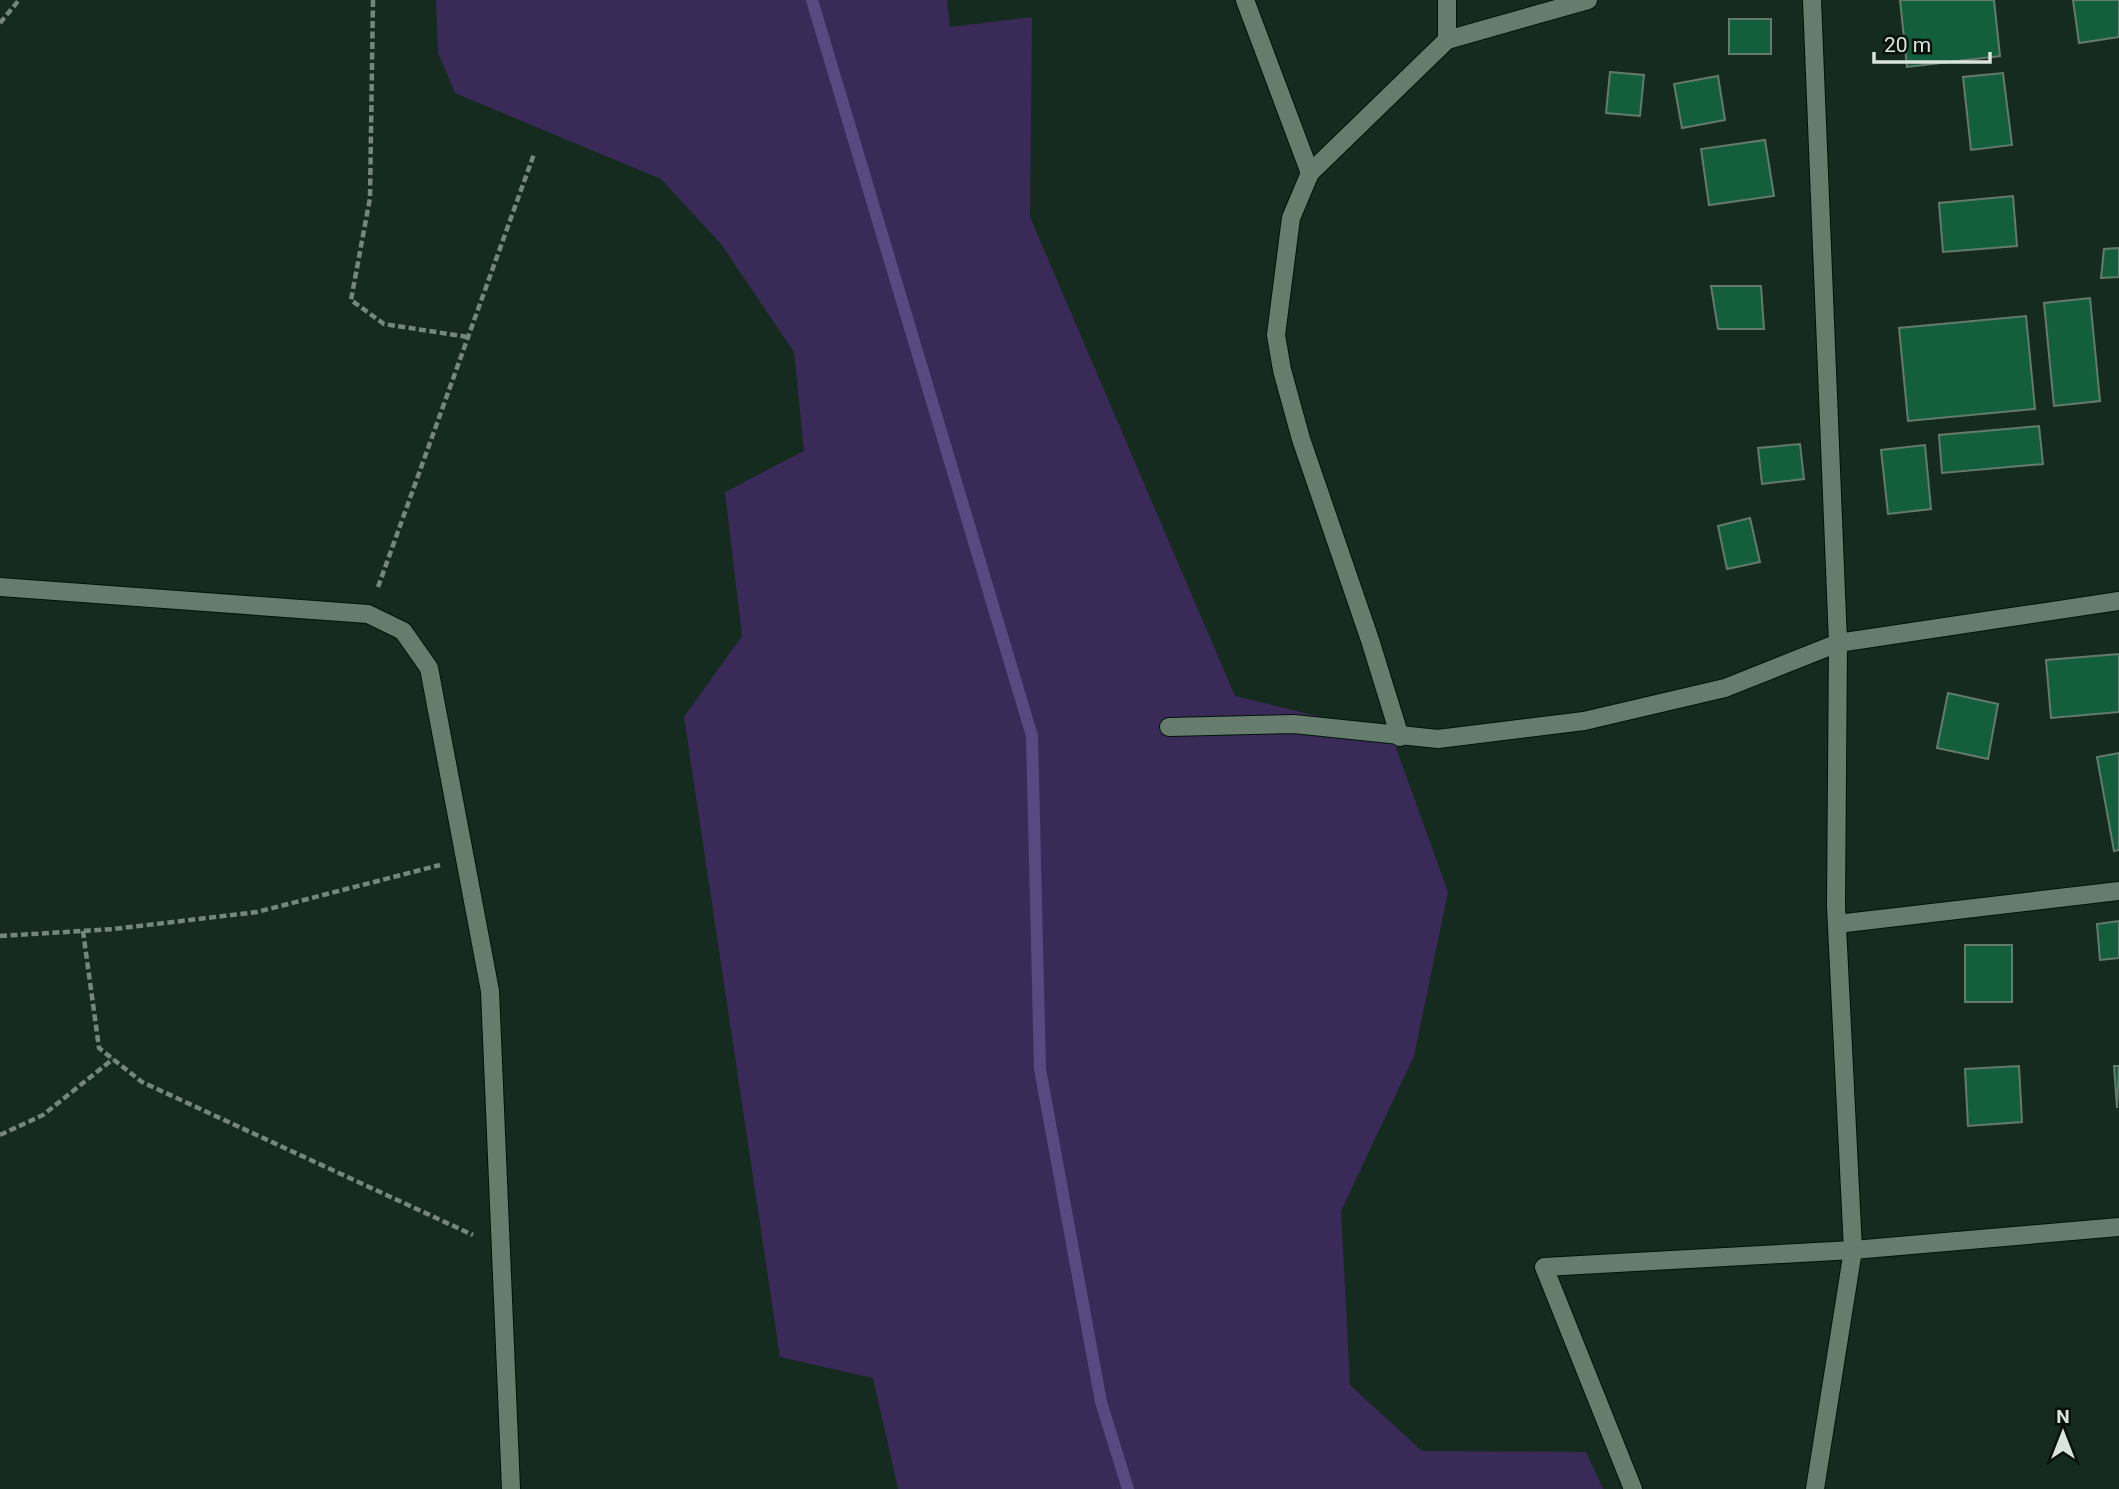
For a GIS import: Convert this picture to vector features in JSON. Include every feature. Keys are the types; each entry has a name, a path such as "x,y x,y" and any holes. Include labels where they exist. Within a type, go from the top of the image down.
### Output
{"street":[{"path":"1245,0 1310,173"},
{"path":"1447,0 1447,40"},
{"path":"1400,737 1363,616 1301,439 1276,335 1291,218 1310,173 1447,40 1588,0"},
{"path":"1812,0 1838,643 1837,924 1853,1250 1815,1489"},
{"path":"0,587 368,614 403,631 429,668 490,991 511,1489"},
{"path":"1169,727 1294,724 1438,739 1584,721 1725,688 1838,643 2119,601"},
{"path":"1837,924 2119,891"},
{"path":"1633,1489 1544,1267 1853,1250 2119,1227"}],"path":[{"path":"0,23 19,0"},
{"path":"373,0 370,198 351,300 384,324 468,337"},
{"path":"368,614 534,153"},
{"path":"0,936 83,931 257,912 465,859"},
{"path":"83,931 99,1048 142,1082 500,1247"},
{"path":"0,1135 43,1115 113,1059"}],"shaded area":[{"path":"436,0 947,0 950,27 1032,17 1030,217 1235,696 1391,734 1448,892 1414,1056 1341,1211 1350,1385 1422,1451 1586,1452 1603,1489 898,1489 873,1378 780,1357 684,717 742,636 725,492 804,451 794,352 721,244 661,179 455,93 438,53"}],"building":[{"path":"1900,0 1994,0 2000,56 1907,67"},
{"path":"2073,0 2119,0 2119,37 2079,43"},
{"path":"1729,19 1771,19 1771,54 1729,54"},
{"path":"1610,72 1644,75 1640,116 1606,113"},
{"path":"2003,73 2012,145 1971,150 1963,77"},
{"path":"1718,76 1725,120 1682,128 1674,84"},
{"path":"1765,140 1774,196 1709,205 1701,149"},
{"path":"2013,196 2017,246 1943,252 1939,203"},
{"path":"2119,248 2119,277 2101,278 2104,249"},
{"path":"1711,286 1761,286 1764,329 1718,329"},
{"path":"2090,298 2100,401 2054,406 2044,303"},
{"path":"2026,316 2035,409 1908,421 1899,328"},
{"path":"2039,426 2043,464 1942,473 1939,435"},
{"path":"1800,444 1804,479 1762,484 1758,448"},
{"path":"1925,445 1931,509 1888,514 1881,450"},
{"path":"1750,518 1760,562 1727,569 1718,526"},
{"path":"2119,654 2119,712 2051,718 2046,660"},
{"path":"1948,693 1998,704 1988,759 1937,748"},
{"path":"2119,753 2119,850 2114,851 2097,757"},
{"path":"2119,921 2119,958 2100,960 2097,924"},
{"path":"1965,945 2012,945 2012,1002 1965,1002"},
{"path":"2019,1066 2022,1122 1968,1126 1965,1069"},
{"path":"2114,1066 2119,1066 2117,1108"}],"waterway":[{"path":"812,0 1032,736 1040,1069 1101,1402 1128,1489"}]}
